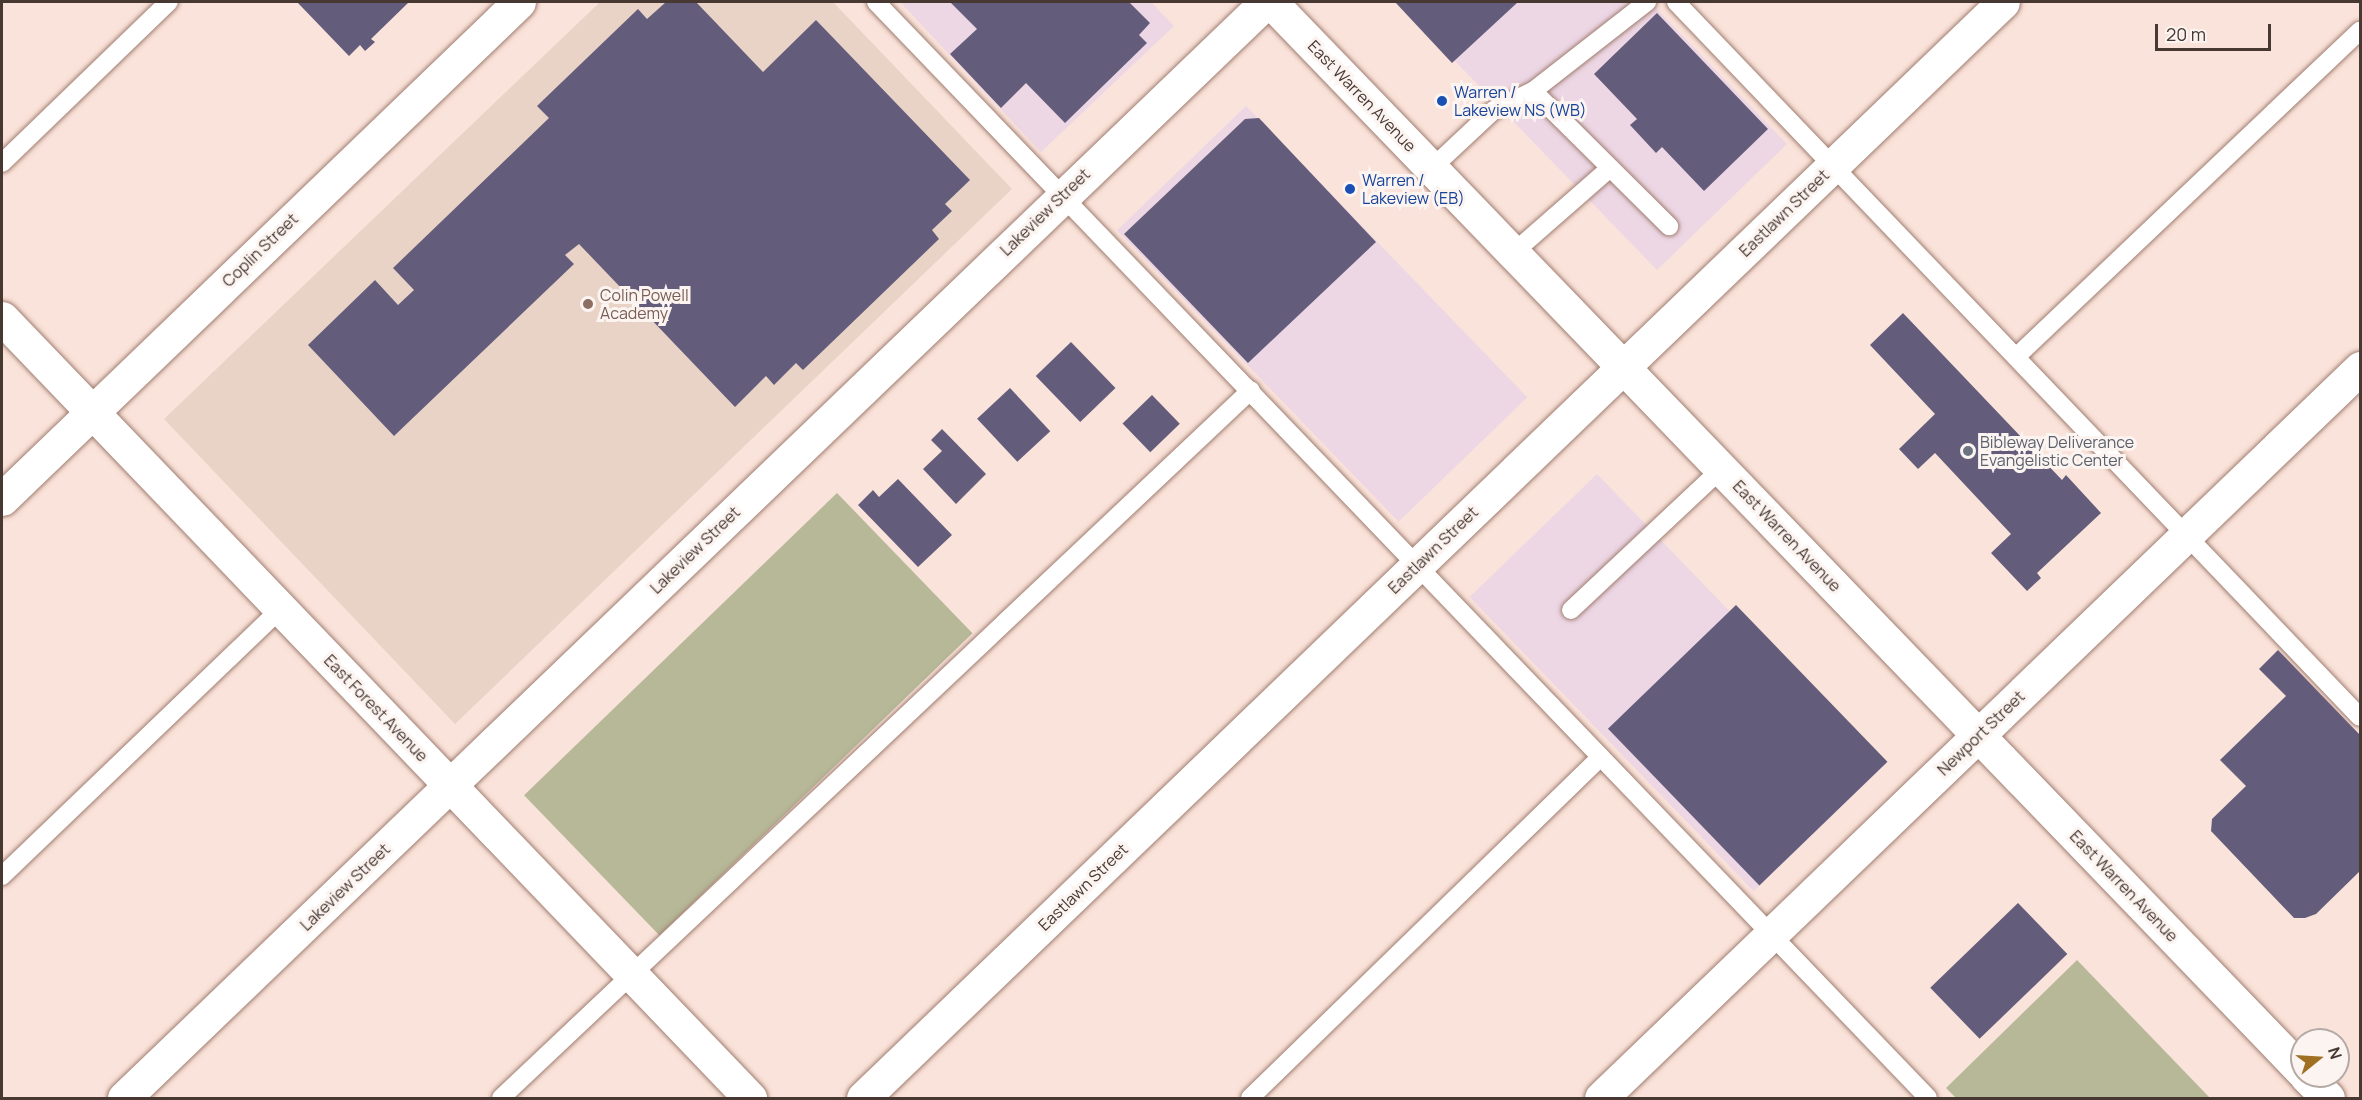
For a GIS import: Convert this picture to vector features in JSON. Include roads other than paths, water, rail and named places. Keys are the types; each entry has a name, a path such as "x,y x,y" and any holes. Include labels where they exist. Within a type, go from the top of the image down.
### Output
{"street":[{"name":"Coplin Street","path":"2,499 519,2"},
{"name":"Lakeview Street","path":"124,1098 1062,196 1268,2"},
{"name":"East Warren Avenue","path":"1268,2 1432,168 2290,1059"},
{"name":"Eastlawn Street","path":"863,1098 2004,2"},
{"name":"East Forest Avenue","path":"2,318 750,1098"},
{"name":"Newport Street","path":"1601,1098 2361,368"}],"lane":[{"path":"2,163 169,2"},
{"path":"876,2 1419,563 1770,936 1928,1098"},
{"path":"1432,168 1494,110 1533,91 1647,2"},
{"path":"1676,2 2185,536 2361,717"},
{"path":"2016,357 2361,31"},
{"path":"1533,91 1669,226"},
{"path":"1513,253 1610,168"},
{"path":"501,1098 1251,390"},
{"path":"1570,610 1721,469"},
{"path":"2,876 280,609"},
{"path":"1250,1098 1601,757"}],"place":[{"name":"Warren / Lakeview NS (WB)","path":"1442,101"},
{"name":"Warren / Lakeview (EB)","path":"1350,189"},
{"name":"Colin Powell Academy","path":"588,304"},
{"name":"Bibleway Deliverance Evangelistic Center","path":"1968,451"}]}
